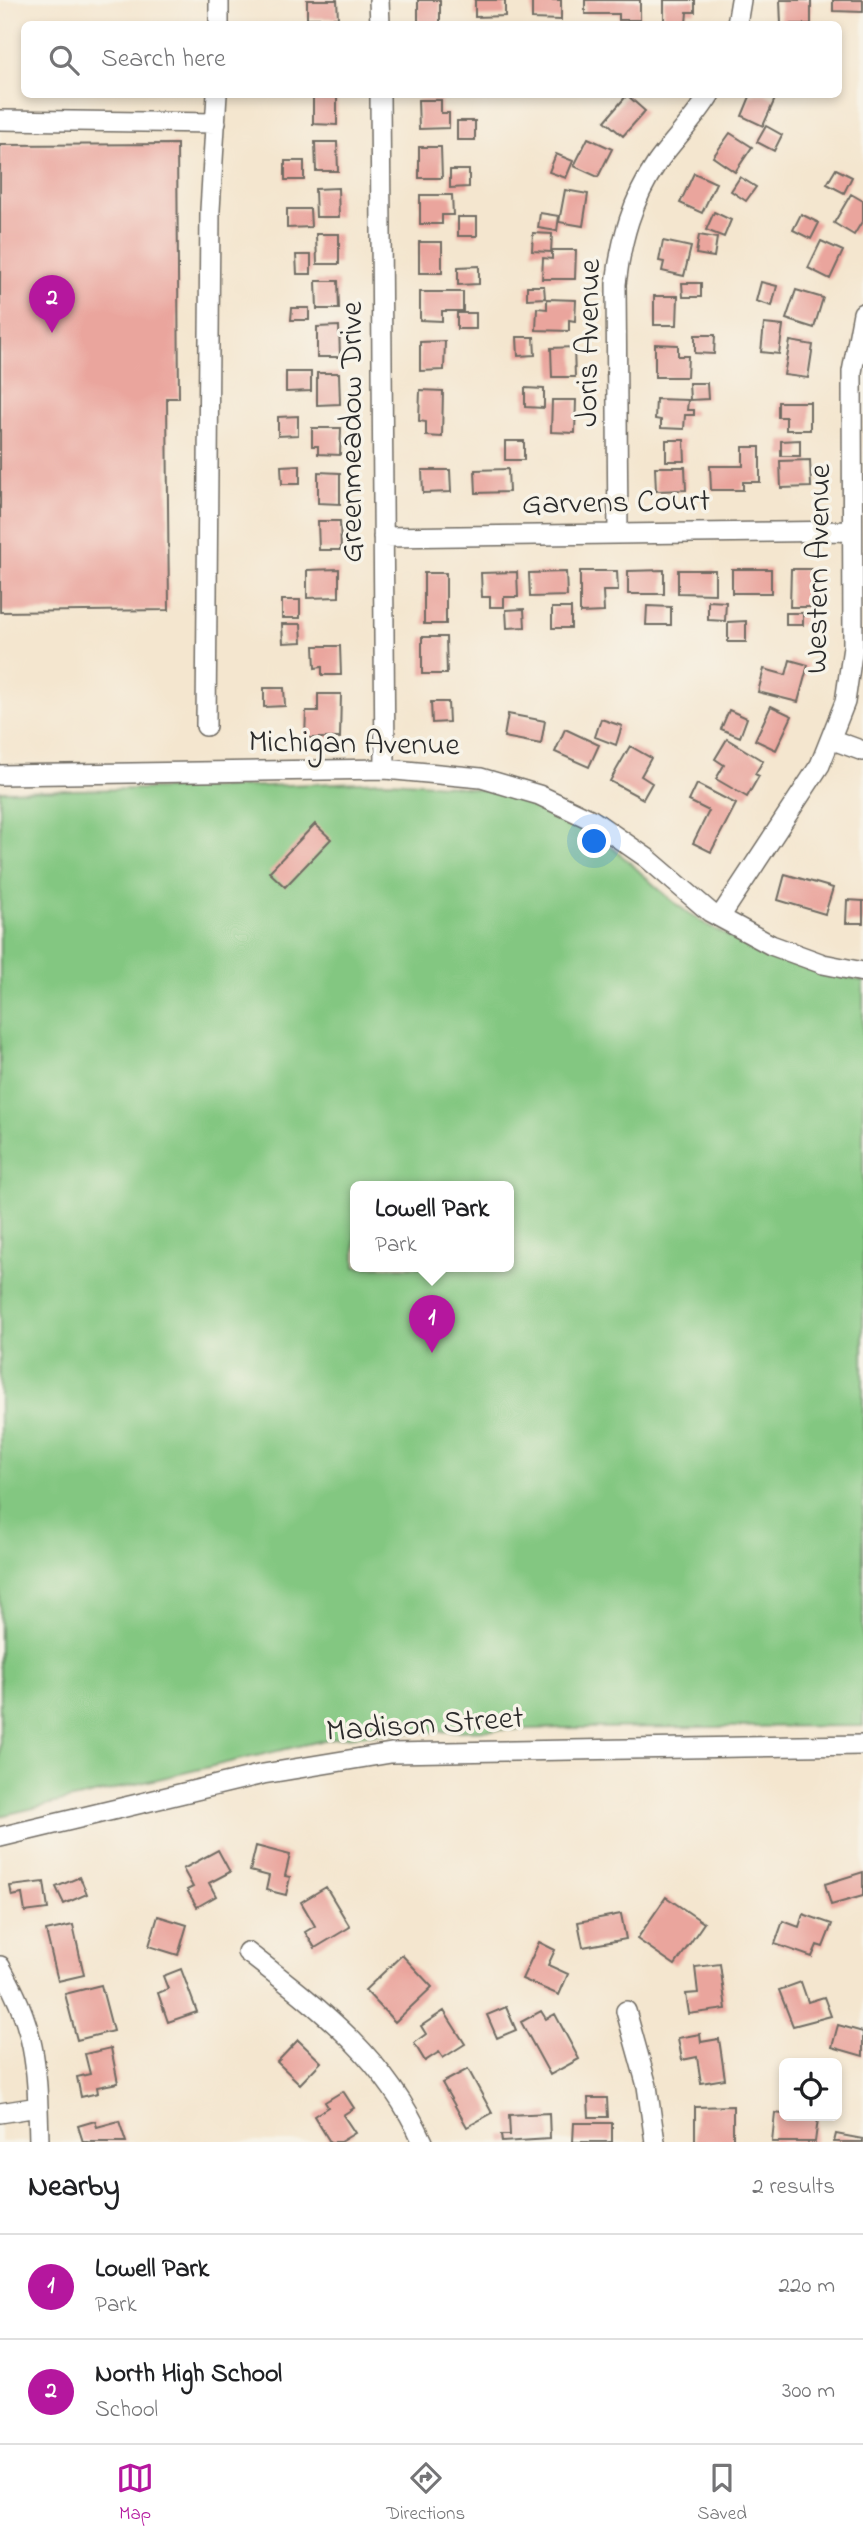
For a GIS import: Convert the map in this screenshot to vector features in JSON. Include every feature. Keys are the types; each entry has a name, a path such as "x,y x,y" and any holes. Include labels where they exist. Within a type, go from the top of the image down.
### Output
{"street":[{"path":"219,0 219,21"},
{"path":"379,0 380,21"},
{"path":"738,21 741,0"},
{"path":"206,726 209,210 217,98"},
{"name":"Greenmeadow Drive","path":"380,98 385,769"},
{"name":"Joris Avenue","path":"618,534 616,284 620,251 626,225 648,178 707,98"},
{"path":"0,120 216,123"},
{"name":"Western Avenue","path":"719,917 792,810 833,740 845,702 852,667 852,372 863,313"},
{"name":"Garvens Court","path":"383,537 851,531"},
{"path":"833,740 863,751"},
{"name":"Michigan Avenue","path":"0,775 385,769 481,778 557,802 609,830 647,858 690,897 719,917 794,955 863,972"},
{"name":"Madison Street","path":"0,1837 263,1774 379,1754 863,1745"},
{"path":"247,1952 351,2036 400,2099 423,2142"},
{"path":"0,1966 17,1996 31,2034 36,2059 39,2142"},
{"path":"626,2011 647,2086 655,2142"},
{"path":"0,2113 38,2106"}],"green space":[{"path":"385,781 438,784 488,791 536,805 584,828 624,857 687,912 728,936 794,963 863,981 863,1726 564,1728 389,1733 333,1738 0,1816 0,791 214,788"}],"building":[{"path":"307,0 337,0 338,18 307,18"},
{"path":"418,0 440,0 440,21 418,21"},
{"path":"475,0 505,0 505,16 475,17"},
{"path":"532,0 561,0 561,20 532,19"},
{"path":"585,0 640,0 640,20 619,20 619,14 585,14"},
{"path":"664,0 695,0 695,12 687,12 686,21 664,21"},
{"path":"780,0 811,0 811,21 781,21"},
{"path":"833,0 863,0 863,12 833,11"},
{"path":"313,98 337,98 337,125 313,124"},
{"path":"624,98 630,98 645,111 623,136 605,121"},
{"path":"749,98 775,99 763,126 742,116"},
{"path":"418,100 441,100 441,113 449,113 449,128 419,129"},
{"path":"457,121 475,121 475,140 457,140"},
{"path":"766,126 782,135 774,151 757,142"},
{"path":"730,133 752,147 735,172 713,157"},
{"path":"588,138 612,149 598,177 574,166"},
{"path":"315,142 337,142 338,171 316,171"},
{"path":"177,144 179,398 167,398 169,610 0,612 0,145"},
{"path":"419,147 441,147 442,178 419,178"},
{"path":"556,154 573,161 566,178 549,172"},
{"path":"285,161 304,161 304,180 285,180"},
{"path":"836,169 852,177 844,193 827,184"},
{"path":"450,170 469,170 469,187 450,188"},
{"path":"694,173 716,183 702,213 680,203"},
{"path":"740,177 756,187 746,201 731,191"},
{"path":"338,188 339,217 316,217 315,189"},
{"path":"565,190 588,194 583,226 559,222"},
{"path":"851,194 863,201 863,220 854,235 834,223"},
{"path":"420,195 452,195 453,215 442,215 442,224 420,224"},
{"path":"287,209 310,209 311,227 287,228"},
{"path":"714,212 731,220 724,237 706,230"},
{"path":"540,213 559,216 557,231 538,228"},
{"path":"801,214 819,223 811,239 793,230"},
{"path":"458,217 477,217 477,236 458,236"},
{"path":"533,233 552,234 551,252 532,251"},
{"path":"316,234 339,234 339,264 317,264"},
{"path":"699,235 717,238 714,257 696,254"},
{"path":"663,241 691,247 684,276 662,271 664,262 659,261"},
{"path":"821,241 843,251 830,279 808,268"},
{"path":"419,242 442,242 442,273 419,273"},
{"path":"552,250 576,250 575,279 542,279 543,258 552,259"},
{"path":"296,255 311,255 311,274 297,274"},
{"path":"479,266 479,284 458,285 458,267"},
{"path":"316,281 338,281 339,309 317,309"},
{"path":"761,282 777,286 772,306 756,301"},
{"path":"682,283 701,283 701,297 683,297"},
{"path":"527,286 544,286 545,298 527,299"},
{"path":"796,290 823,298 814,328 786,319"},
{"path":"420,292 463,292 463,311 442,311 442,321 420,320"},
{"path":"654,296 678,296 677,325 654,325"},
{"path":"547,299 576,300 575,321 569,320 569,331 536,330 537,308 547,309"},
{"path":"292,308 309,308 309,320 291,320"},
{"path":"457,313 476,313 476,329 457,329"},
{"path":"764,324 783,326 779,354 761,352"},
{"path":"339,326 340,357 317,357 317,327"},
{"path":"695,335 715,335 714,354 695,353"},
{"path":"517,337 534,337 535,355 518,356"},
{"path":"445,341 444,370 420,371 420,342"},
{"path":"790,341 813,345 808,378 784,375"},
{"path":"655,344 678,345 678,356 688,356 687,377 655,377"},
{"path":"574,347 575,377 552,377 551,348"},
{"path":"286,372 311,372 311,391 286,392"},
{"path":"317,373 339,373 340,404 317,405"},
{"path":"689,383 707,383 708,399 690,400"},
{"path":"525,388 544,389 544,408 525,407"},
{"path":"420,390 443,391 442,437 426,436 426,422 419,421"},
{"path":"656,399 688,400 687,410 694,410 694,415 685,415 684,429 661,428 661,420 655,419"},
{"path":"552,400 576,400 575,433 551,432"},
{"path":"778,402 810,402 810,430 786,430 786,417 778,417"},
{"path":"298,416 298,435 278,436 278,417"},
{"path":"312,428 341,428 340,455 318,454 318,446 312,446"},
{"path":"666,440 684,440 685,461 666,461"},
{"path":"800,440 800,456 781,456 781,441"},
{"path":"505,441 524,441 524,460 505,460"},
{"path":"743,447 760,447 760,482 743,482 743,490 711,490 710,466 743,466"},
{"path":"810,460 811,487 781,488 780,461"},
{"path":"300,465 300,484 282,484 281,466"},
{"path":"655,467 685,467 686,490 656,491"},
{"path":"508,469 509,492 476,493 475,470"},
{"path":"422,470 450,470 451,492 423,493"},
{"path":"318,472 340,473 340,504 318,503"},
{"path":"318,521 340,521 341,550 319,550"},
{"path":"339,569 339,597 307,598 307,570"},
{"path":"732,569 771,569 771,593 732,593"},
{"path":"791,569 812,569 811,607 790,607"},
{"path":"664,570 664,594 628,594 628,571"},
{"path":"678,570 715,570 715,594 678,593"},
{"path":"580,571 617,571 618,591 603,591 604,612 580,613"},
{"path":"517,572 518,597 504,597 504,607 490,607 490,597 482,597 481,573"},
{"path":"566,572 567,596 530,597 529,573"},
{"path":"424,573 446,573 446,624 424,624"},
{"path":"282,600 300,600 300,618 282,618"},
{"path":"708,601 726,602 725,621 708,620"},
{"path":"647,606 671,607 671,625 646,625"},
{"path":"552,608 571,608 571,628 552,628"},
{"path":"524,609 525,627 507,628 506,610"},
{"path":"786,613 803,613 803,625 786,625"},
{"path":"746,621 746,642 728,642 728,622"},
{"path":"282,624 301,624 302,642 283,643"},
{"path":"422,637 446,637 447,674 422,674"},
{"path":"314,646 340,646 341,675 322,675 322,667 315,668"},
{"path":"790,660 808,665 798,702 758,692 764,669 786,675"},
{"path":"264,688 284,688 285,706 264,707"},
{"path":"318,694 341,694 340,738 305,738 306,711 318,711"},
{"path":"431,702 448,702 449,722 432,723"},
{"path":"771,706 792,716 776,750 755,740"},
{"path":"729,710 747,718 740,737 721,729"},
{"path":"508,714 545,721 541,744 504,737"},
{"path":"601,719 622,726 616,745 595,737"},
{"path":"565,729 599,745 589,767 555,752"},
{"path":"727,739 763,761 755,774 759,776 747,797 716,779 724,765 715,759"},
{"path":"630,746 651,758 641,776 652,783 643,799 610,781"},
{"path":"697,784 736,804 711,852 693,843 709,811 689,801"},
{"path":"315,824 331,839 285,887 269,872"},
{"path":"785,874 833,888 825,914 778,900"},
{"path":"847,900 863,901 863,923 846,923"},
{"path":"256,1846 290,1855 285,1876 290,1877 286,1895 266,1890 269,1876 250,1871"},
{"path":"218,1850 230,1872 209,1883 216,1896 197,1907 187,1890 193,1887 183,1869"},
{"path":"863,1872 863,1896 831,1905 825,1884"},
{"path":"80,1877 87,1894 64,1904 56,1887"},
{"path":"44,1882 48,1909 25,1912 22,1894 12,1896 10,1886"},
{"path":"326,1887 350,1927 315,1948 305,1932 315,1926 301,1902"},
{"path":"666,1897 704,1923 675,1965 637,1939"},
{"path":"621,1914 626,1939 583,1947 578,1922"},
{"path":"803,1914 832,1924 823,1947 817,1945 812,1957 775,1944 783,1921 799,1927"},
{"path":"158,1916 187,1925 178,1955 149,1946"},
{"path":"73,1925 84,1975 58,1981 46,1931"},
{"path":"539,1942 555,1950 548,1965 568,1974 559,1995 522,1979"},
{"path":"402,1955 432,1987 395,2022 365,1990"},
{"path":"720,1964 726,2009 689,2014 686,1994 698,1993 695,1967"},
{"path":"181,1969 197,2012 168,2022 158,1993 168,1989 163,1976"},
{"path":"801,1982 808,2002 824,1997 831,2016 793,2026 779,1990"},
{"path":"101,1985 113,2031 77,2040 65,1994"},
{"path":"506,2007 516,2030 497,2038 487,2015"},
{"path":"444,2011 465,2044 443,2058 439,2052 425,2061 414,2043 426,2034 421,2026"},
{"path":"541,2011 546,2019 555,2014 579,2059 550,2075 521,2022"},
{"path":"838,2025 863,2032 863,2056 832,2047"},
{"path":"700,2034 701,2042 719,2039 725,2079 701,2083 697,2057 682,2060 678,2038"},
{"path":"298,2040 321,2062 300,2084 277,2062"},
{"path":"111,2048 118,2083 97,2087 98,2093 81,2097 77,2077 90,2074 85,2054"},
{"path":"468,2069 492,2113 467,2127 442,2083"},
{"path":"343,2091 354,2108 343,2115 355,2133 340,2142 330,2142 314,2116 328,2107 325,2102"},
{"path":"588,2098 607,2098 608,2117 589,2117"},
{"path":"733,2106 733,2142 695,2142 695,2107"},
{"path":"549,2113 550,2139 502,2142 501,2135 510,2135 509,2115"},
{"path":"775,2113 779,2114 779,2121 818,2121 815,2142 772,2142"},
{"path":"95,2121 97,2127 119,2121 126,2142 83,2142 78,2126"},
{"path":"574,2123 612,2123 612,2142 573,2142"},
{"path":"836,2134 863,2139 863,2142 834,2142"}],"place":[{"name":"North High School","path":"52,333"},
{"name":"Lowell Park","path":"432,1353"}]}
